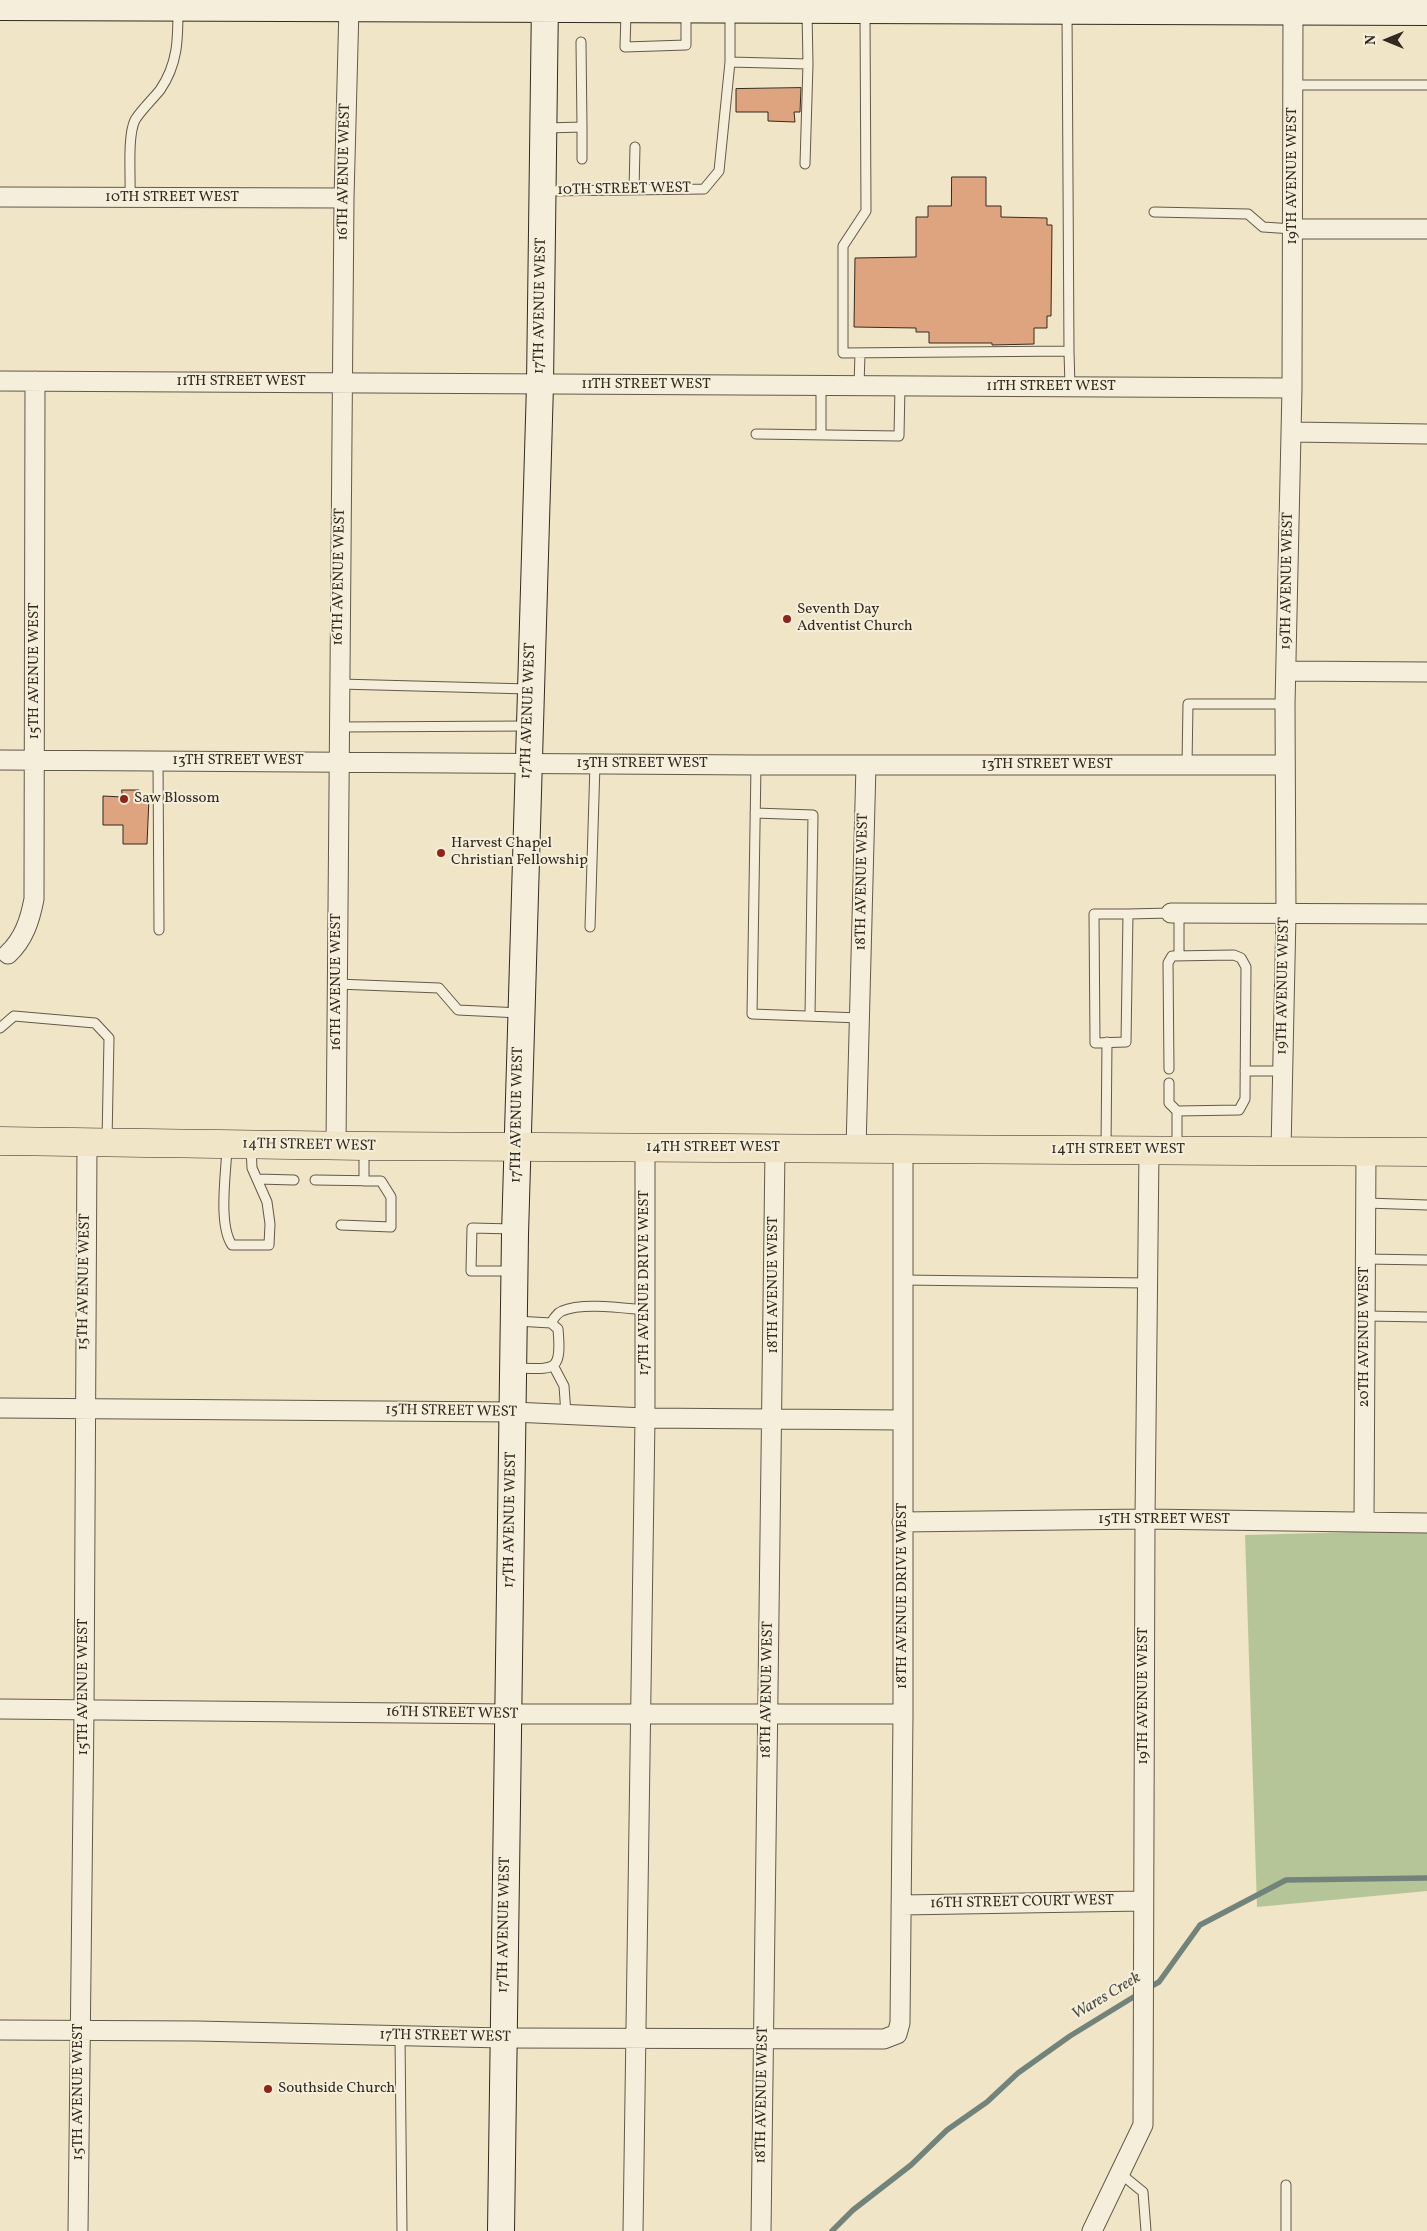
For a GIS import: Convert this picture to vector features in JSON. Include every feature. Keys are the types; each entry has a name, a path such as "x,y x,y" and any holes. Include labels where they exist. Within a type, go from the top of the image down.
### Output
{"main road":[{"name":"14TH STREET WEST","path":"0,1141 336,1146 1427,1152"}],"street":[{"path":"0,7 349,7 442,4 545,4 626,9 730,10 815,6 865,10 1067,11 1132,5 1293,11 1413,8"},
{"name":"17TH AVENUE WEST","path":"501,2231 514,1271 528,726 540,385 545,4"},
{"name":"16TH AVENUE WEST","path":"336,1146 344,198 349,7"},
{"name":"19TH AVENUE WEST","path":"1281,1151 1286,914 1285,704 1292,388 1293,11"},
{"name":"10TH STREET WEST","path":"0,197 344,198"},
{"path":"1293,229 1427,229"},
{"name":"11TH STREET WEST","path":"0,380 540,385 1292,388"},
{"name":"15TH AVENUE WEST","path":"8,954 18,945 30,919 34,899 35,381"},
{"path":"1291,432 1427,434"},
{"path":"1286,671 1427,672"},
{"name":"13TH STREET WEST","path":"0,760 756,765 1285,765"},
{"name":"18TH AVENUE WEST","path":"856,1149 866,765"},
{"path":"1175,913 1427,914"},
{"name":"15TH AVENUE WEST","path":"78,2231 84,1710 84,1408 97,1143"},
{"name":"17TH AVENUE DRIVE WEST","path":"633,2231 634,2039 645,1418 645,1148"},
{"name":"18TH AVENUE WEST","path":"761,2231 773,1420 775,1149"},
{"name":"18TH AVENUE DRIVE WEST","path":"889,2038 897,2034 900,2023 904,1714 902,1150"},
{"name":"19TH AVENUE WEST","path":"1092,2231 1121,2174 1143,2124 1142,1966 1149,1150"},
{"name":"20TH AVENUE WEST","path":"1364,1522 1366,1151"},
{"name":"15TH STREET WEST","path":"0,1408 513,1412 645,1418 902,1420"},
{"name":"15TH STREET WEST","path":"902,1522 1145,1519 1427,1523"},
{"name":"16TH STREET WEST","path":"0,1709 509,1714 904,1714"},
{"name":"16TH STREET COURT WEST","path":"901,1905 1143,1901"},
{"name":"17TH STREET WEST","path":"0,2030 196,2030 503,2038 889,2038"}],"lane":[{"path":"805,164 808,64 815,6"},
{"path":"130,198 134,121 160,89 174,65 178,39 178,7"},
{"path":"626,9 625,46 686,45 686,9"},
{"path":"730,10 730,62 808,64"},
{"path":"865,10 866,211 843,246 843,353 1069,352"},
{"path":"1067,11 1070,387"},
{"path":"580,42 582,159"},
{"name":"10TH STREET WEST","path":"543,191 704,188 719,171 730,62"},
{"path":"1293,85 1427,85"},
{"path":"543,128 582,127"},
{"path":"634,190 635,147"},
{"path":"1154,212 1248,214 1262,228 1293,229"},
{"path":"859,386 860,353"},
{"path":"820,386 821,435"},
{"path":"756,434 899,436 900,386"},
{"path":"339,684 530,689"},
{"path":"1187,765 1188,704 1285,704"},
{"path":"339,727 528,726"},
{"path":"158,761 159,930"},
{"path":"590,927 596,764"},
{"path":"756,765 752,1014 860,1018"},
{"path":"755,813 813,816 810,1016"},
{"path":"1128,914 1126,1042 1095,1043 1094,914 1175,913 1179,955"},
{"path":"1169,1069 1168,962 1172,956 1179,955 1234,955 1241,958 1246,967 1245,1099 1238,1110 1178,1111 1169,1103 1169,1083"},
{"path":"337,984 439,988 458,1010 521,1013"},
{"path":"0,1028 14,1016 95,1023 109,1038 97,1143"},
{"path":"1106,1150 1107,1042"},
{"path":"1245,1072 1283,1071"},
{"path":"1177,1151 1178,1111"},
{"path":"239,1145 258,1179 267,1202 270,1224 269,1245 232,1245 227,1238 224,1208 239,1145"},
{"path":"364,1146 364,1181"},
{"path":"258,1179 294,1180"},
{"path":"315,1180 381,1181 391,1197 391,1227 340,1225"},
{"path":"1366,1203 1427,1205"},
{"path":"514,1271 471,1271 472,1228 515,1229"},
{"path":"1365,1259 1427,1260"},
{"path":"902,1280 1147,1283"},
{"path":"551,1322 557,1314 569,1309 645,1310"},
{"path":"1365,1316 1427,1317"},
{"path":"513,1368 548,1369 554,1367 559,1357 558,1329 551,1322 514,1321"},
{"path":"554,1367 564,1386 566,1414"},
{"path":"400,2036 402,2231"},
{"path":"1121,2174 1144,2192 1146,2231"},
{"path":"1286,2185 1286,2231"}],"green space":[{"path":"1355,1532 1427,1533 1427,1891 1257,1907 1245,1535"}],"building":[{"path":"801,88 800,112 794,112 795,122 768,121 768,112 736,112 736,89"},
{"path":"952,177 986,177 986,206 1001,206 1001,217 1047,218 1047,225 1052,225 1051,316 1047,316 1047,328 1034,328 1034,344 929,343 929,332 916,332 916,328 854,327 855,258 916,257 916,217 928,217 928,206 951,206"},
{"path":"122,790 139,790 139,798 149,798 147,844 123,844 123,825 103,825 103,796 122,797"}],"waterway":[{"name":"Wares Creek","path":"1148,1988 1159,1982 1200,1925 1286,1880 1427,1878"},
{"name":"Wares Creek","path":"832,2231 853,2210 911,2165 947,2130 987,2102 1018,2073 1070,2036 1140,1993"}],"place":[{"name":"Seventh Day Adventist Church","path":"787,619"},
{"name":"Saw Blossom","path":"124,799"},
{"name":"Harvest Chapel Christian Fellowship","path":"441,853"},
{"name":"Southside Church","path":"268,2089"}]}
